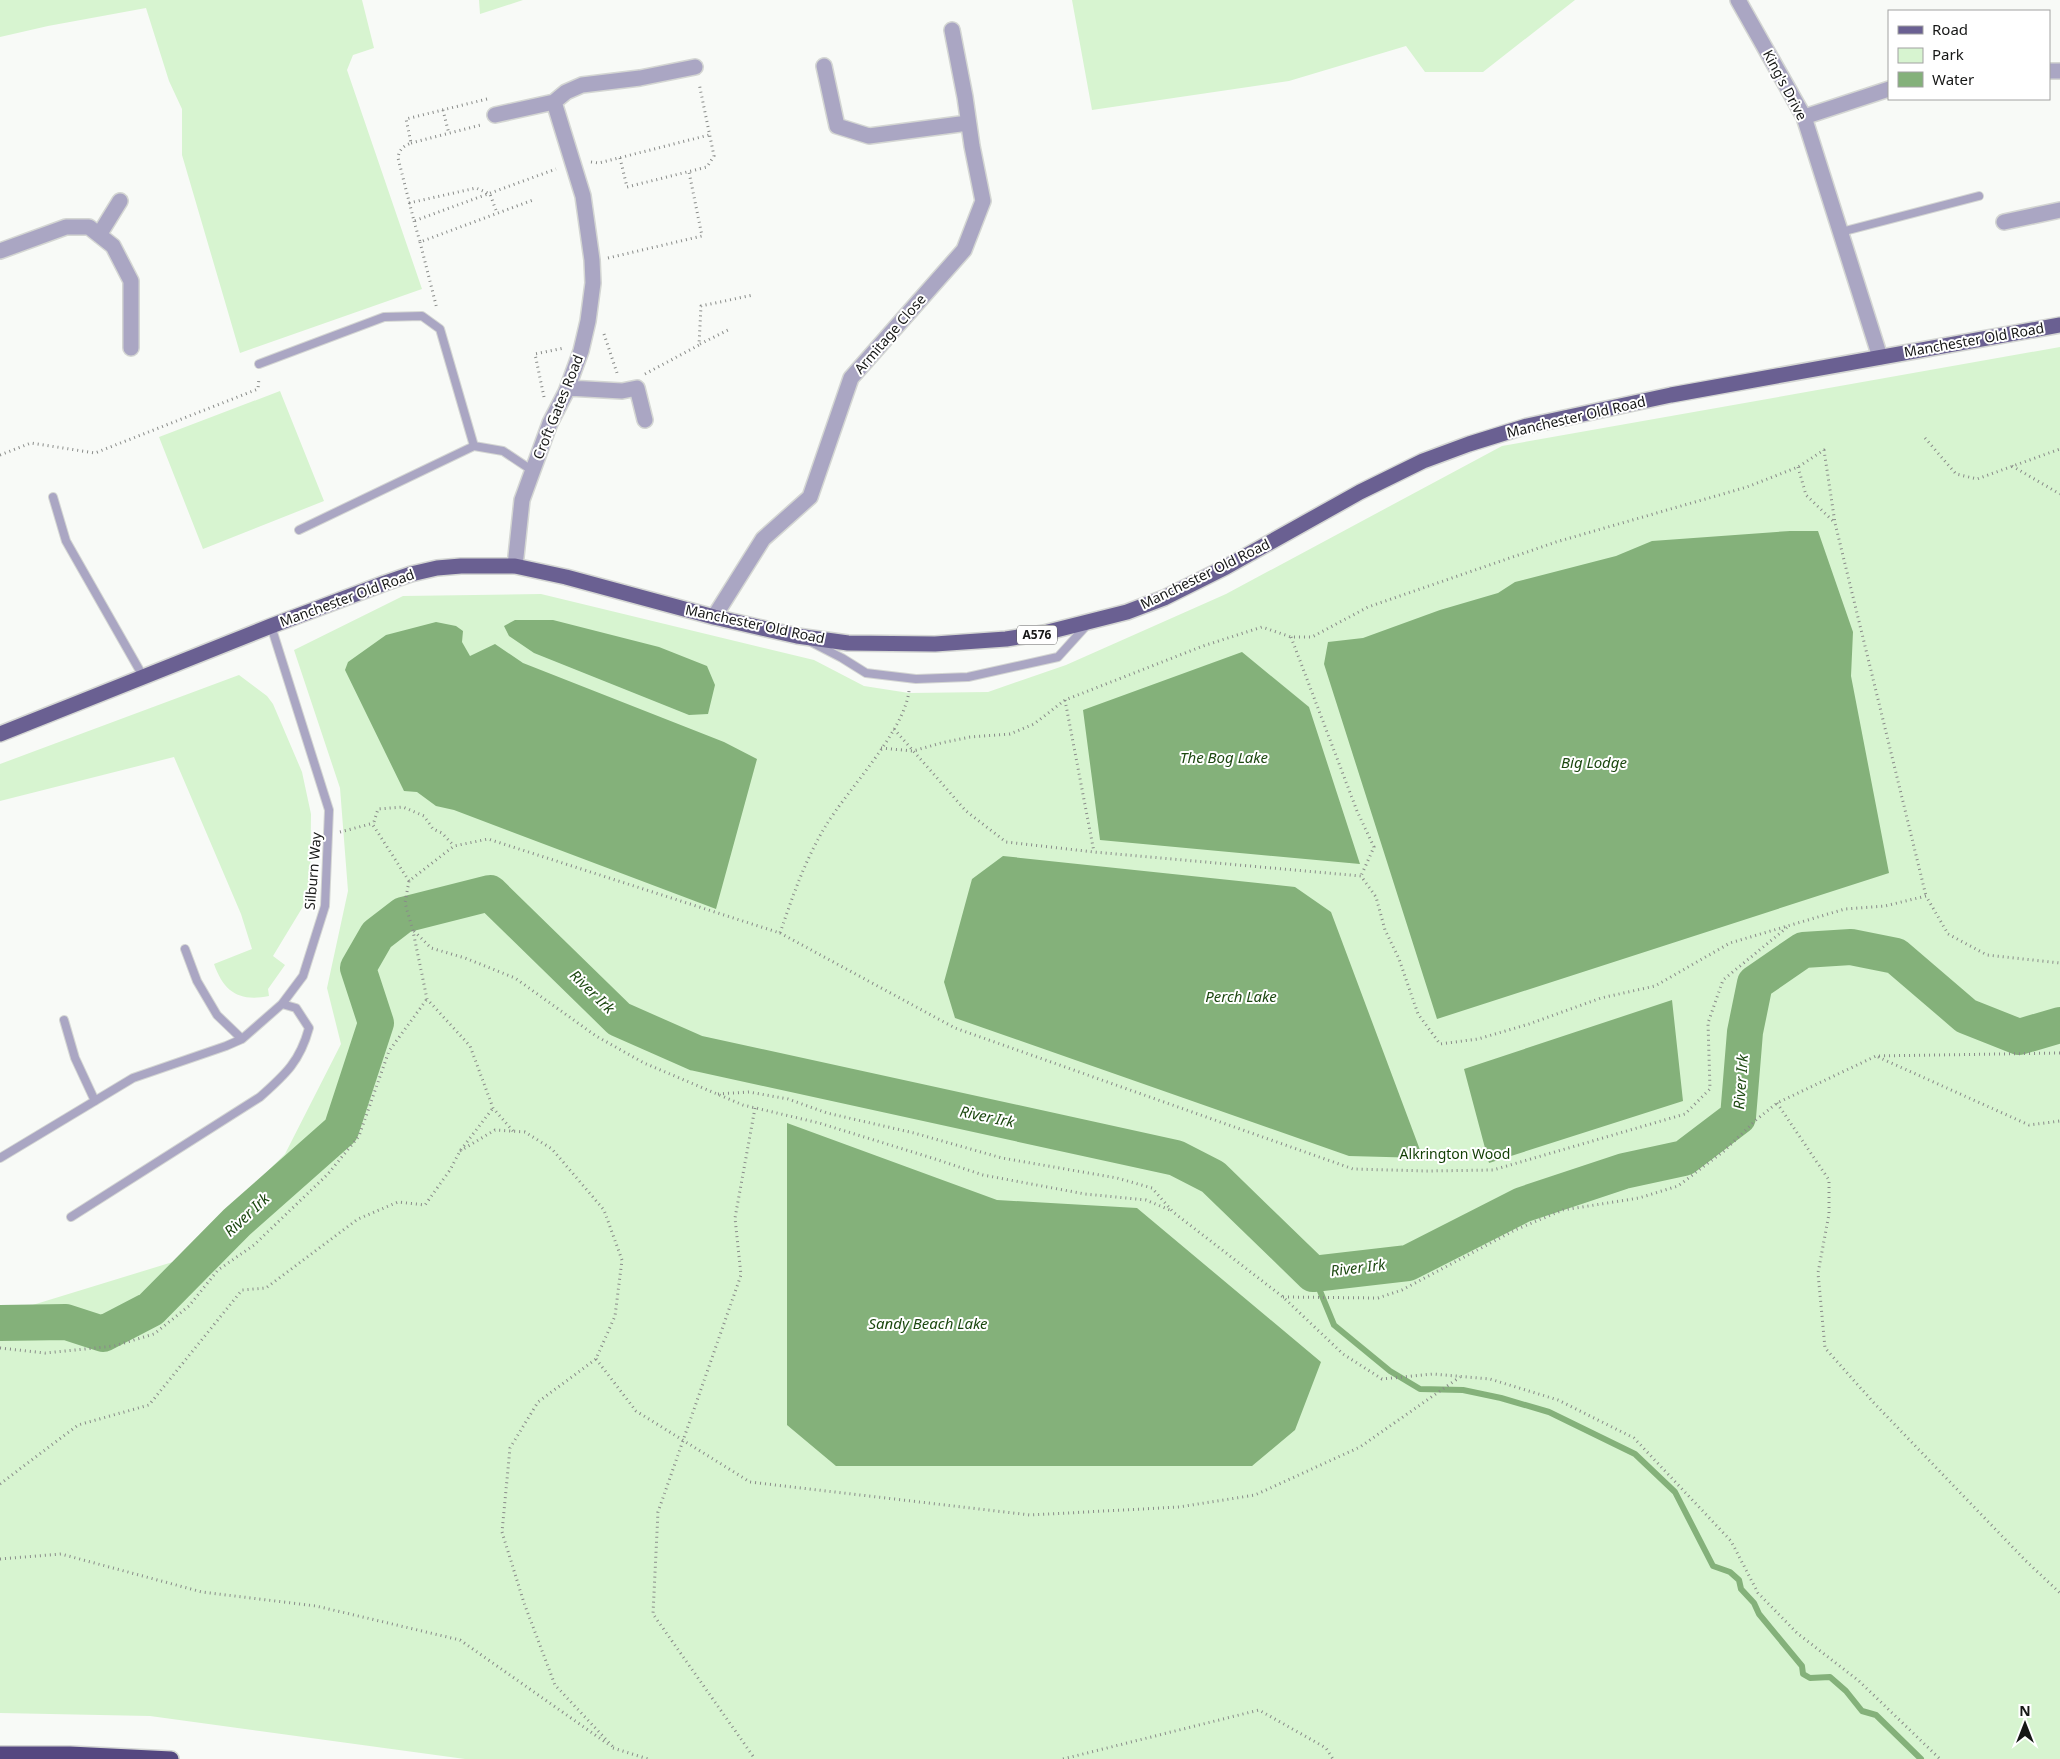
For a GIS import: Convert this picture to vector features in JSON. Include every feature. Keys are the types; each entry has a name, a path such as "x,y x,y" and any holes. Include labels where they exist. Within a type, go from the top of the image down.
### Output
{"highway":[{"path":"0,1754 70,1754 171,1759"}],"main road":[{"name":"Manchester Old Road","path":"0,734 271,626 411,574 437,568 514,566 566,577 714,617 798,636 848,643 935,644 1006,639 1044,633 1127,612 1164,598 1226,568 1360,492 1423,461 1527,426 1671,395 2060,325"}],"street":[{"name":"King's Drive","path":"1738,0 1804,117 1880,357"},
{"name":"Armitage Close","path":"714,617 763,539 810,497 851,378 964,250 983,200 952,30"},
{"path":"824,66 837,126 869,136 968,123"},
{"path":"494,114 554,102 566,92 582,85 640,78 695,67"},
{"path":"1804,117 1888,89"},
{"name":"Croft Gates Road","path":"514,566 522,500 550,423 568,388 581,351 588,321 593,283 592,260 579,160 554,102"},
{"path":"99,234 120,200"},
{"path":"2004,222 2060,210"},
{"path":"0,251 66,227 90,227 113,246 131,281 131,348"},
{"path":"568,388 622,391 637,388 645,420"}],"lane":[{"path":"1840,232 1979,196"},
{"path":"259,364 384,317 422,316 440,329 474,446"},
{"path":"300,530 474,446 503,452 533,470"},
{"path":"53,497 66,541 144,678"},
{"path":"798,636 866,672 911,678 968,677 1058,657 1088,623"},
{"name":"Silburn Way","path":"0,1158 133,1078 242,1039 282,1004 303,976 325,906 330,810 271,626"},
{"path":"185,949 197,981 217,1015 242,1039"},
{"path":"71,1217 260,1096 285,1075 303,1048 309,1028 296,1008 282,1004"},
{"path":"64,1020 76,1058 95,1101"}],"path":[{"path":"620,158 627,187 707,167 714,156 695,67"},
{"path":"411,143 406,119 491,98 496,121 411,143 404,146 398,153 409,203 439,316 440,329"},
{"path":"443,110 449,134"},
{"path":"414,221 579,160 599,163 709,135"},
{"path":"603,260 702,236 688,172"},
{"path":"409,203 476,188 490,194 497,213"},
{"path":"420,242 533,200"},
{"path":"700,345 701,306 752,295"},
{"path":"601,325 619,382"},
{"path":"637,378 730,329"},
{"path":"544,399 535,354 572,346"},
{"path":"0,455 31,443 95,452 258,389 259,364"},
{"path":"1925,438 1956,474 1977,479 2060,449"},
{"path":"881,748 913,751 961,739 1010,734 1034,724 1065,700 1203,646 1262,627 1291,638 1312,638 1368,607 1556,542 1746,486 1798,467 1824,450 1835,523 1926,896 1948,934 1987,955 2060,963"},
{"path":"2012,466 2060,494"},
{"path":"1798,467 1806,495 1835,523"},
{"path":"1291,638 1357,811 1374,847 1361,876"},
{"path":"780,933 802,872 825,828 894,729 908,702 911,678"},
{"path":"1065,700 1094,852"},
{"path":"894,729 966,811 1006,842 1094,852 1361,876 1376,897 1385,930 1399,959 1418,1014 1440,1044 1478,1039 1529,1024 1601,998 1655,986 1730,942 1845,909 1885,906 1926,896"},
{"path":"409,881 374,824 378,809 403,807 424,816 433,829 442,833 454,846"},
{"path":"330,835 374,824"},
{"path":"513,1131 494,1108 470,1046 427,999 413,931 405,903 409,881 454,846 488,839 780,933 955,1028 1353,1169 1493,1170 1685,1114 1710,1089 1708,1023 1723,980 1793,924"},
{"path":"413,931 430,948 465,958 515,978 596,1036 644,1063 755,1108 819,1123 983,1175 1085,1194 1146,1200 1173,1212"},
{"path":"0,1348 45,1353 114,1346 154,1334 182,1312 218,1270 254,1245 328,1174 359,1136 389,1051 427,999"},
{"path":"1283,1298 1378,1298 1402,1290 1515,1230 1563,1210 1639,1198 1678,1186 1724,1151 1777,1103 1876,1056 2060,1053"},
{"path":"1876,1056 2029,1125 2060,1121"},
{"path":"718,1094 749,1092 788,1099 827,1112 914,1133 1002,1158 1118,1178 1152,1188 1173,1212 1283,1298 1343,1354 1382,1380 1433,1374 1490,1380 1558,1400 1634,1438 1731,1541 1758,1593 1797,1633 1859,1681 1940,1759"},
{"path":"1777,1103 1829,1180 1829,1214 1818,1273 1825,1348 1874,1403 2025,1560 2060,1593"},
{"path":"0,1484 78,1425 149,1405 242,1290 266,1288 358,1219 398,1202 425,1205 450,1170 460,1151 494,1108"},
{"path":"755,1108 735,1218 741,1275 658,1512 653,1614 755,1759"},
{"path":"460,1151 495,1130 525,1132 552,1149 604,1210 622,1260 615,1316 596,1359 538,1402 510,1448 502,1532 524,1603 556,1685 615,1749"},
{"path":"596,1359 636,1411 750,1482 1030,1515 1179,1507 1255,1495 1360,1448 1460,1377"},
{"path":"0,1559 62,1554 202,1592 316,1606 460,1640 615,1749 648,1759"},
{"path":"1063,1759 1259,1710 1326,1748 1333,1759"}],"green space":[{"path":"0,0 362,0 374,48 353,55 347,70 422,289 240,353 182,155 182,109 169,81 146,8 0,37"},
{"path":"479,0 523,0 480,14"},
{"path":"1072,0 1575,0 1483,72 1425,72 1406,46 1289,81 1092,110"},
{"name":"Alkrington Wood","path":"2060,347 2060,1759 465,1759 150,1716 0,1713 0,1315 176,1261 285,1154 341,1044 327,988 348,891 340,788 294,650 403,596 541,594 814,660 864,686 909,693 988,692 1066,665 1226,594 1502,446"},
{"path":"280,391 324,501 203,549 159,437"},
{"path":"239,675 267,696 273,704 302,772 311,814 310,895 273,956 285,965 268,989 269,996 258,997 241,996 234,993 223,982 214,964 252,949 241,914 174,757 0,801 0,764"}],"water":[{"name":"Big Lodge","path":"1790,531 1818,531 1853,632 1851,676 1889,873 1437,1019 1324,664 1328,642 1363,638 1440,610 1498,593 1515,582 1616,556 1652,541"},
{"path":"515,620 553,620 659,647 707,666 715,685 708,714 689,715 534,653 509,636 504,626"},
{"path":"436,622 456,626 463,631 462,642 470,656 495,644 523,663 724,742 757,759 716,909 454,810 436,806 417,792 404,791 345,670 348,662 386,635"},
{"name":"The Bog Lake","path":"1242,652 1309,707 1360,864 1100,840 1083,710"},
{"name":"Perch Lake","path":"1003,856 1295,887 1331,912 1423,1158 1349,1156 955,1018 944,982 972,879"},
{"path":"1672,1000 1683,1101 1489,1163 1464,1069"},
{"name":"Sandy Beach Lake","path":"787,1123 997,1200 1137,1208 1321,1362 1295,1430 1252,1466 836,1466 787,1425"}],"waterway":[{"name":"River Irk","path":"0,1323 66,1322 103,1334 151,1309 237,1222 341,1130 376,1023 358,968 377,935 403,915 490,893 619,1019 696,1053 1176,1158 1213,1177 1313,1274 1408,1263 1522,1205 1624,1171 1684,1158 1738,1117 1745,1032 1755,983 1803,950 1851,947 1896,956 1966,1016 2019,1037 2060,1025"},
{"path":"1313,1274 1334,1325 1390,1371 1420,1389 1463,1390 1501,1398 1549,1412 1635,1454 1675,1492 1713,1566 1730,1572 1739,1580 1741,1589 1754,1603 1759,1614 1802,1666 1803,1674 1810,1678 1830,1677 1846,1691 1862,1711 1876,1715 1921,1759"}]}
